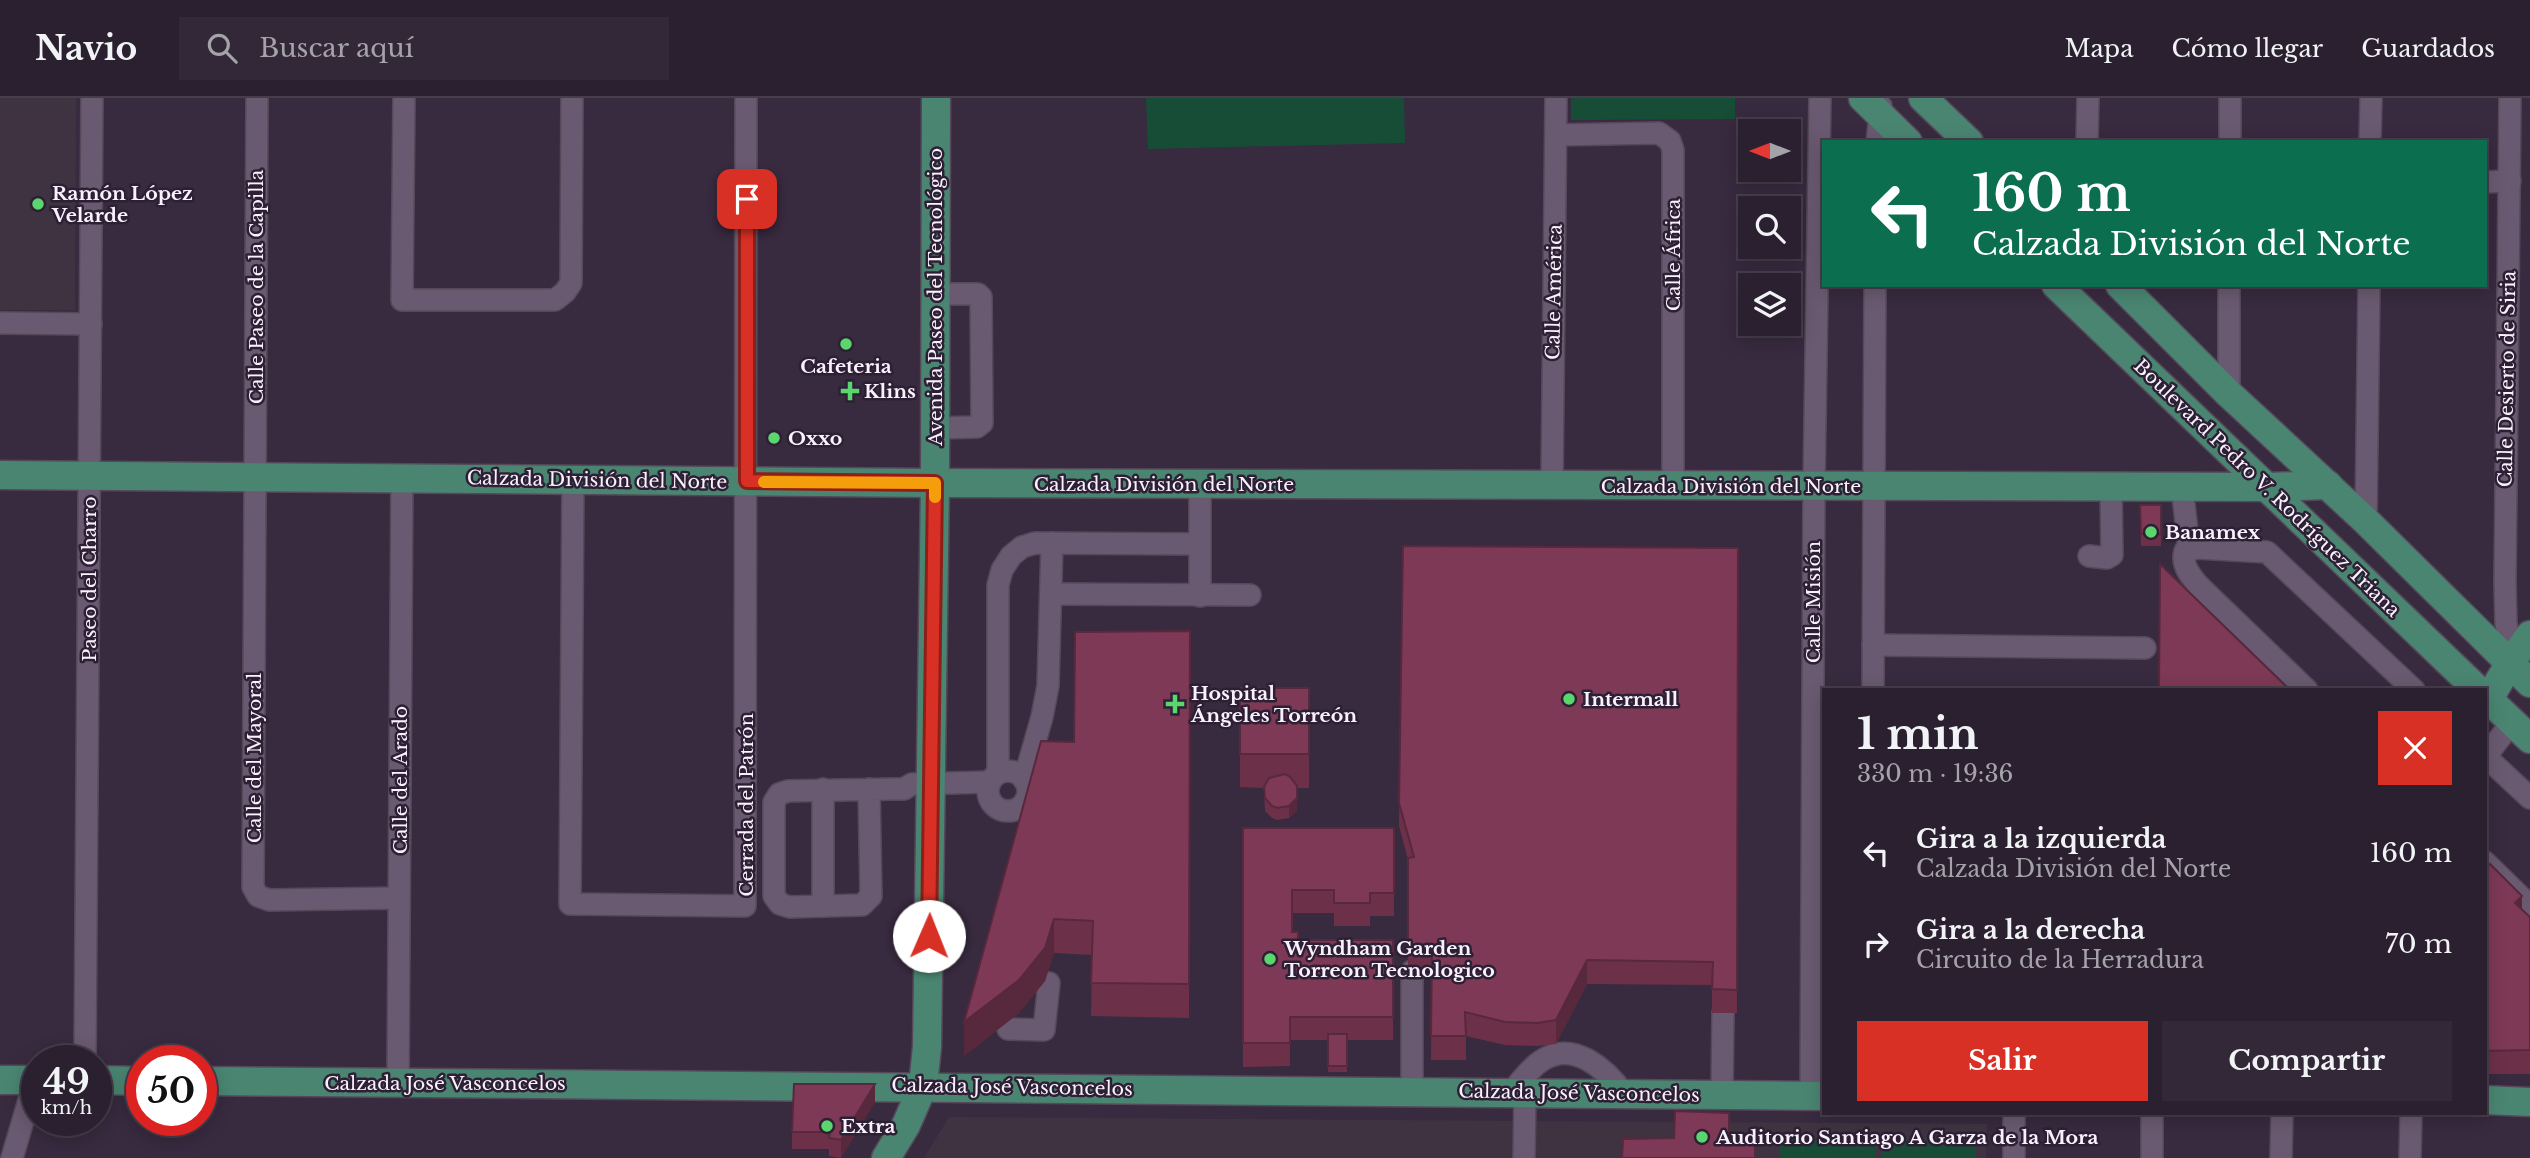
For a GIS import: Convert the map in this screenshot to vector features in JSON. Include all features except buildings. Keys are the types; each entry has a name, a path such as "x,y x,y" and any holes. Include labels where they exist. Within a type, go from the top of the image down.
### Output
{"main road":[{"name":"Avenida Paseo del Tecnológico","path":"886,1158 906,1125 923,1086 927,1047 922,788 935,483 936,98"},
{"path":"1875,103 1906,140"},
{"path":"1936,104 1967,140"},
{"name":"Boulevard Pedro V. Rodríguez Triana","path":"2058,287 2269,487 2474,688"},
{"path":"2122,287 2229,394 2366,521 2530,683"},
{"name":"Calzada División del Norte","path":"0,475 935,483 2111,487 2328,485"},
{"path":"2487,694 2530,635"},
{"name":"Boulevard Pedro V. Rodríguez Triana","path":"2487,700 2524,721"},
{"path":"0,1080 21,1080"},
{"name":"Calzada José Vasconcelos","path":"217,1081 1817,1096"},
{"path":"2487,1100 2530,1102"}],"street":[{"name":"Paseo del Charro","path":"85,1045 92,98"},
{"name":"Calle Paseo de la Capilla","path":"255,477 257,98"},
{"path":"404,98 402,300 555,300 565,292 571,283 572,98"},
{"path":"746,98 747,481"},
{"name":"Calle América","path":"1552,485 1556,98"},
{"name":"Calle Misión","path":"1817,1096 1814,486 1820,98"},
{"path":"2087,140 2088,98"},
{"path":"2230,98 2230,140"},
{"path":"2370,140 2371,98"},
{"name":"Calle Desierto de Siria","path":"2510,98 2505,583 2511,662"},
{"path":"1875,103 1877,140"},
{"name":"Calle África","path":"1556,135 1659,133 1670,141 1673,150 1673,485"},
{"path":"2487,182 2510,181"},
{"path":"1873,688 1875,287"},
{"path":"2229,394 2230,287"},
{"path":"2366,521 2369,287"},
{"path":"935,294 978,294 981,297 982,423 977,427 935,428"},
{"path":"0,323 90,324"},
{"name":"Calle del Mayoral","path":"255,477 253,887 258,896 269,900 399,898"},
{"name":"Calle del Arado","path":"398,1082 402,478"},
{"name":"Cerrada del Patrón","path":"573,480 570,904 732,906 745,906 747,481"},
{"path":"1200,484 1200,596"},
{"path":"2089,556 2107,558 2112,555 2111,487"},
{"path":"2182,487 2189,548"},
{"path":"1024,780 1048,686 1052,543"},
{"path":"992,805 988,797 994,778 998,585 1002,570 1011,556 1022,547 1035,544 1200,544"},
{"path":"2304,688 2192,578 2186,570 2183,554 2189,548 2267,552 2412,688"},
{"path":"1051,594 1250,595"},
{"path":"1873,645 2145,648"},
{"path":"2487,754 2524,721"},
{"path":"2487,758 2530,797"},
{"path":"869,789 871,896 862,905 790,907 780,904 774,896 774,802 779,794 823,789 922,788 994,778 1008,771 1017,773 1028,789 1026,799 1020,807 1011,812 1001,811 980,795 922,788"},
{"path":"823,789 823,906"},
{"path":"2487,864 2530,906"},
{"path":"1412,971 1412,1092"},
{"path":"1008,1029 1044,1030 1049,983"},
{"path":"1722,1095 1723,1013"},
{"path":"1524,1158 1518,1093 1542,1060 1553,1055 1566,1054 1590,1059 1614,1081 1623,1094"},
{"path":"2014,1115 2014,1158"},
{"path":"2152,1115 2152,1158"},
{"path":"2281,1115 2281,1158"},
{"path":"2410,1158 2411,1115"},
{"path":"12,1158 21,1129"}],"shaded area":[{"name":"Ramón López Velarde","path":"0,98 76,98 75,310 0,310"},
{"path":"949,1117 1987,1124 1986,1158 924,1158"}],"green space":[{"path":"1146,98 1404,98 1405,143 1148,149"},
{"path":"1571,98 1735,98 1735,119 1571,120"},
{"path":"1876,1139 1876,1158 1779,1158 1779,1140"},
{"path":"1882,1140 1976,1141 1976,1158 1881,1158"}],"slow traffic":[{"path":"764,482 935,483 935,497"}],"place":[{"name":"Ramón López Velarde","path":"38,204"},
{"name":"Cafeteria","path":"846,344"},
{"name":"Klins","path":"850,391"},
{"name":"Oxxo","path":"774,438"},
{"name":"Banamex","path":"2151,532"},
{"name":"Intermall","path":"1569,699"},
{"name":"Hospital Ángeles Torreón","path":"1175,704"},
{"name":"Wyndham Garden Torreon Tecnologico","path":"1270,959"},
{"name":"Extra","path":"827,1126"},
{"name":"Auditorio Santiago A Garza de la Mora","path":"1702,1137"}],"route":[{"path":"747,199 747,481 935,483 929,936"}]}
